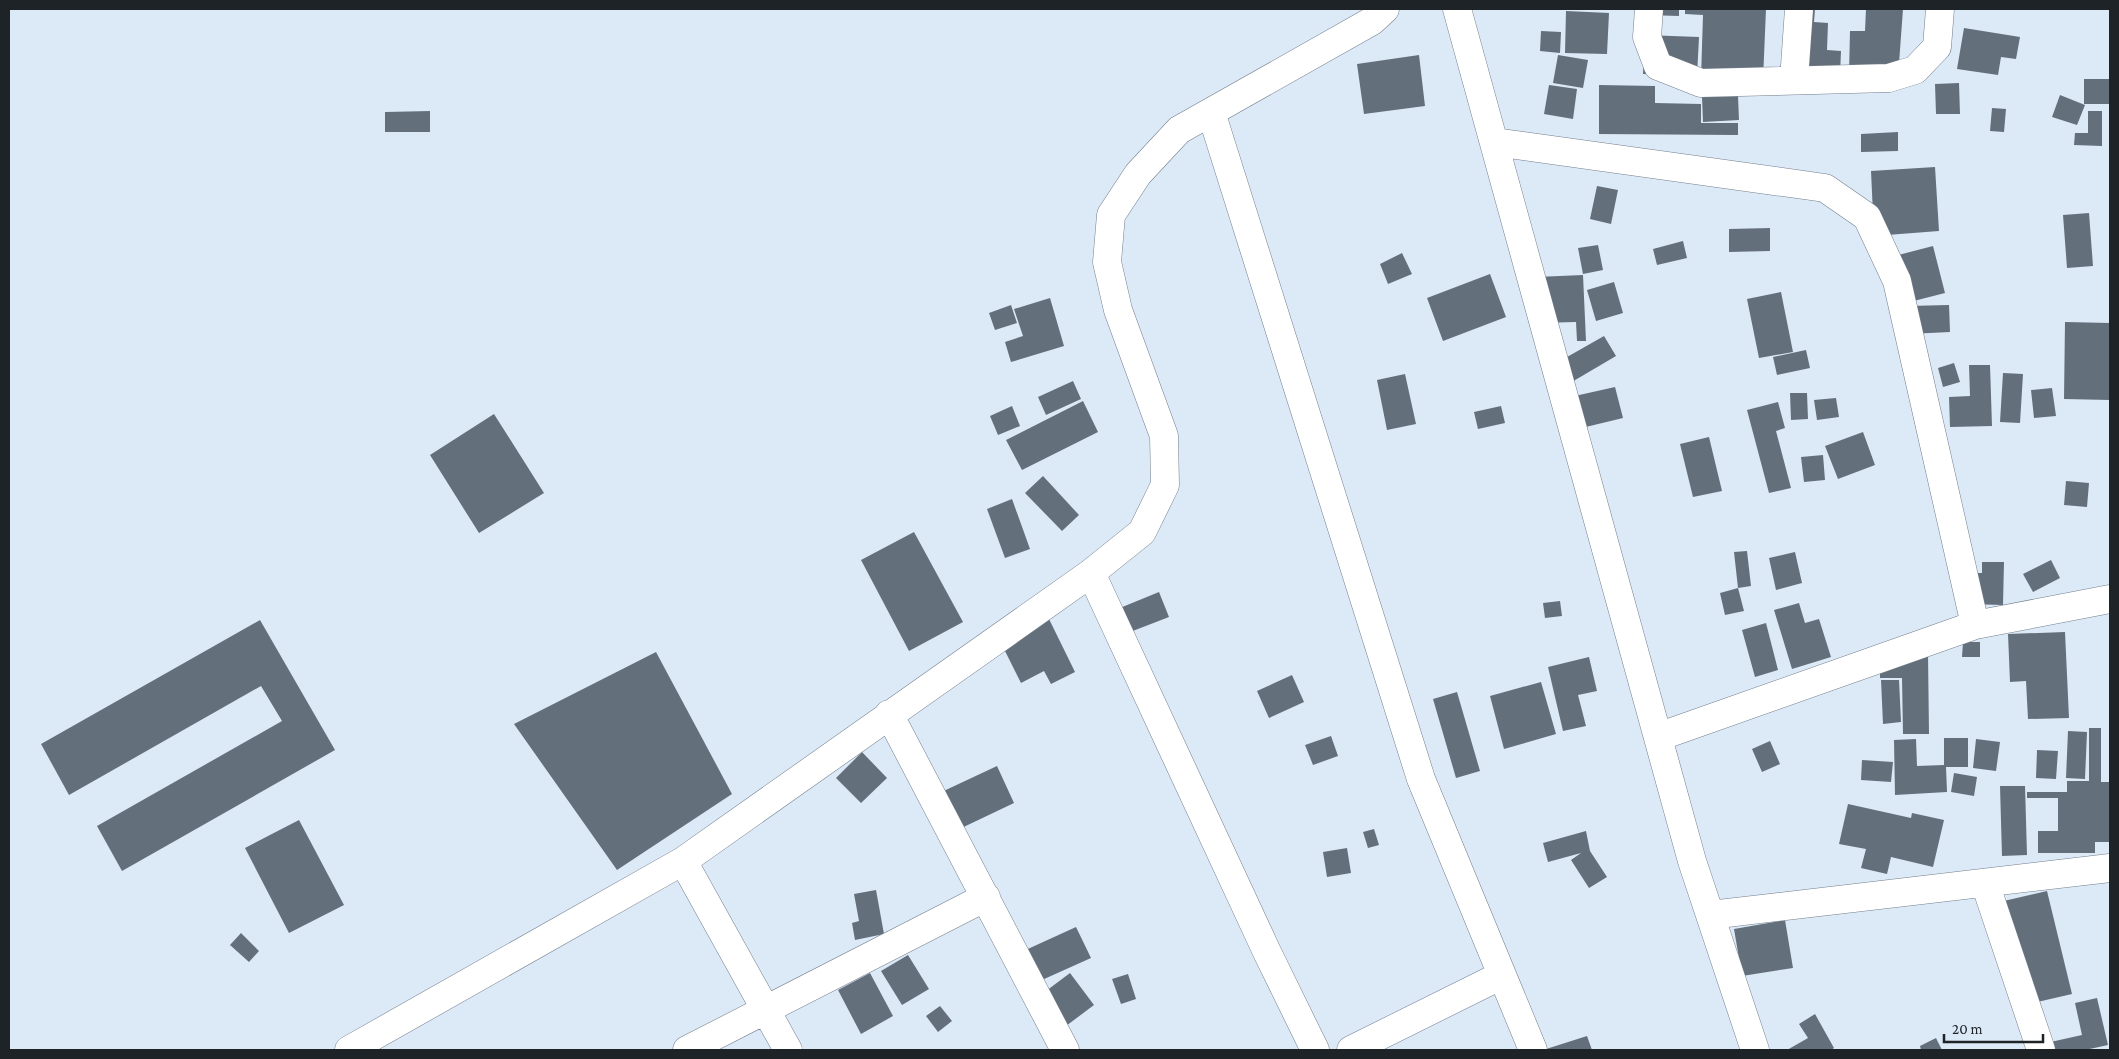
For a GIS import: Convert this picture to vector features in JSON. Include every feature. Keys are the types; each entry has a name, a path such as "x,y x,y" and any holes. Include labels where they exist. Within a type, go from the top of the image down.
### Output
{"street":[{"path":"350,1050 683,861 1090,573 1142,532 1166,485 1164,436 1118,310 1107,262 1111,215 1138,174 1179,130 1372,21 1385,9"},
{"path":"1457,9 1692,861 1755,1050"},
{"path":"1649,9 1647,37 1658,66 1702,83 1889,78 1915,70 1937,47 1940,9"},
{"path":"1794,80 1799,9"},
{"path":"1211,112 1421,779 1533,1050"},
{"path":"1494,142 1825,188 1867,217 1897,281 1975,625"},
{"path":"1090,573 1267,952 1315,1050"},
{"path":"1658,737 1975,625 2110,599"},
{"path":"889,714 1065,1050"},
{"path":"683,861 788,1050"},
{"path":"1710,916 2110,868"},
{"path":"1985,883 2041,1050"},
{"path":"687,1050 986,897"},
{"path":"1351,1050 1502,974"}],"building":[{"path":"1646,9 1679,9 1679,16 1646,15"},
{"path":"1685,9 1766,9 1763,80 1701,78 1703,15 1685,14"},
{"path":"1788,9 1815,9 1814,22 1828,23 1827,50 1841,51 1840,75 1786,73"},
{"path":"1866,9 1903,9 1898,77 1849,75 1850,31 1865,31"},
{"path":"1566,11 1609,13 1607,54 1565,53"},
{"path":"1964,28 2020,37 2016,59 2001,57 1998,75 1957,69"},
{"path":"1541,31 1561,32 1560,53 1540,51"},
{"path":"1645,35 1699,37 1697,76 1643,74"},
{"path":"1419,55 1425,106 1364,114 1357,64"},
{"path":"1558,55 1588,60 1583,88 1553,83"},
{"path":"2084,79 2110,79 2110,104 2084,104"},
{"path":"1959,83 1960,114 1936,114 1935,84"},
{"path":"1549,85 1577,89 1573,119 1544,114"},
{"path":"1599,85 1655,86 1655,103 1701,104 1701,123 1738,123 1738,135 1599,134"},
{"path":"2060,95 2085,105 2077,125 2052,117"},
{"path":"1738,96 1739,120 1703,122 1702,97"},
{"path":"1992,108 2006,109 2004,132 1990,131"},
{"path":"430,111 430,132 385,132 385,112"},
{"path":"2088,111 2102,111 2102,146 2074,145 2075,133 2088,133"},
{"path":"1898,132 1898,151 1861,152 1861,134"},
{"path":"1935,167 1939,231 1874,236 1871,171"},
{"path":"1597,186 1618,190 1611,224 1590,219"},
{"path":"2089,213 2093,266 2067,268 2063,215"},
{"path":"1770,228 1770,251 1729,252 1729,229"},
{"path":"1683,241 1687,258 1657,265 1653,249"},
{"path":"1598,245 1603,270 1583,274 1578,248"},
{"path":"1933,246 1945,293 1894,306 1883,259"},
{"path":"1402,253 1412,274 1388,284 1380,264"},
{"path":"1490,274 1506,317 1443,341 1427,298"},
{"path":"1583,275 1586,341 1577,341 1576,322 1537,323 1536,277"},
{"path":"1614,282 1623,313 1596,321 1587,290"},
{"path":"1781,292 1793,352 1759,358 1747,299"},
{"path":"1050,298 1064,346 1011,362 1005,342 1023,336 1014,309"},
{"path":"1011,305 1017,323 995,330 989,313"},
{"path":"1949,305 1950,332 1909,334 1908,306"},
{"path":"2065,322 2110,323 2110,400 2064,399"},
{"path":"1604,336 1616,356 1565,386 1553,365"},
{"path":"1806,350 1810,368 1777,375 1773,357"},
{"path":"1954,363 1960,382 1943,387 1938,368"},
{"path":"1969,365 1990,365 1992,426 1950,427 1949,397 1970,396"},
{"path":"2003,373 2023,374 2020,423 2000,422"},
{"path":"1405,374 1416,424 1387,430 1377,380"},
{"path":"1073,381 1081,399 1046,415 1038,397"},
{"path":"1615,387 1623,418 1565,432 1557,400"},
{"path":"2052,388 2056,416 2034,418 2031,390"},
{"path":"1790,393 1807,393 1808,419 1791,420"},
{"path":"1836,398 1839,417 1817,420 1814,400"},
{"path":"1083,401 1098,432 1022,470 1006,440"},
{"path":"1778,402 1785,428 1776,431 1791,488 1769,493 1747,410"},
{"path":"1012,406 1020,426 998,435 990,416"},
{"path":"1501,406 1505,423 1478,429 1474,412"},
{"path":"494,414 544,493 479,533 430,455"},
{"path":"1863,432 1875,465 1838,479 1825,446"},
{"path":"1709,437 1722,491 1693,497 1680,444"},
{"path":"1823,455 1825,480 1804,482 1801,457"},
{"path":"1043,476 1079,515 1062,531 1025,493"},
{"path":"2066,481 2089,483 2087,507 2064,505"},
{"path":"1012,499 1030,549 1005,558 987,509"},
{"path":"914,532 963,622 909,651 861,560"},
{"path":"1747,551 1751,586 1738,588 1734,552"},
{"path":"1795,552 1802,583 1776,590 1769,558"},
{"path":"2051,560 2060,578 2033,592 2023,574"},
{"path":"1982,562 2004,562 2003,605 1966,604 1967,573 1982,573"},
{"path":"1738,588 1744,611 1725,615 1720,593"},
{"path":"1159,592 1169,617 1125,634 1115,610"},
{"path":"1560,601 1562,616 1545,618 1543,603"},
{"path":"1799,603 1805,623 1819,619 1831,657 1792,669 1774,610"},
{"path":"1049,619 1075,672 1051,684 1044,671 1021,683 1001,643"},
{"path":"260,620 335,750 122,871 97,826 282,721 261,686 69,795 41,744"},
{"path":"1766,623 1778,670 1755,677 1742,630"},
{"path":"2065,632 2069,718 2028,719 2026,681 2010,682 2008,634"},
{"path":"1963,642 1980,642 1980,657 1962,657"},
{"path":"656,652 732,794 617,870 514,724"},
{"path":"1928,653 1929,734 1903,734 1902,678 1880,678 1880,654"},
{"path":"1589,657 1597,691 1578,695 1586,726 1563,731 1548,667"},
{"path":"1292,675 1304,702 1269,718 1257,691"},
{"path":"1881,680 1899,680 1901,722 1883,724"},
{"path":"1541,682 1556,734 1504,749 1490,696"},
{"path":"1457,692 1480,771 1456,778 1433,699"},
{"path":"2089,728 2101,728 2101,782 2110,782 2110,842 2095,842 2095,853 2038,853 2038,831 2058,831 2058,798 2027,798 2027,792 2067,792 2067,781 2089,781"},
{"path":"2068,731 2087,732 2085,779 2066,778"},
{"path":"1331,736 1338,756 1313,765 1305,745"},
{"path":"1944,738 1968,738 1968,767 1946,767 1947,792 1895,795 1894,740 1916,739 1917,766 1944,765"},
{"path":"1976,739 2000,742 1996,771 1973,768"},
{"path":"1770,741 1780,764 1762,772 1752,749"},
{"path":"2037,750 2058,751 2056,779 2036,778"},
{"path":"862,752 887,778 861,803 836,778"},
{"path":"1862,760 1893,762 1891,782 1861,780"},
{"path":"997,766 1014,803 951,833 933,796"},
{"path":"1954,773 1977,777 1974,796 1951,792"},
{"path":"2000,786 2025,786 2027,855 2002,856"},
{"path":"1848,804 1911,818 1912,813 1944,820 1933,867 1891,857 1887,874 1861,868 1866,849 1839,844"},
{"path":"299,820 344,905 289,933 245,848"},
{"path":"1374,829 1379,845 1368,848 1363,832"},
{"path":"1586,831 1590,851 1607,877 1589,888 1571,860 1581,853 1548,862 1543,843"},
{"path":"1347,848 1351,873 1327,877 1323,852"},
{"path":"876,890 884,934 855,940 852,923 859,921 854,894"},
{"path":"2047,891 2072,994 2033,1003 1995,903"},
{"path":"1785,920 1793,968 1742,976 1734,929"},
{"path":"1076,927 1091,958 1033,984 1019,953"},
{"path":"241,933 259,951 249,962 230,945"},
{"path":"908,955 929,989 902,1005 881,971"},
{"path":"870,973 893,1016 861,1034 838,990"},
{"path":"1070,973 1094,1005 1062,1029 1038,997"},
{"path":"1128,974 1136,999 1121,1004 1112,979"},
{"path":"2097,998 2108,1045 2085,1050 2038,1050 2037,1045 2082,1035 2075,1003"},
{"path":"940,1006 952,1021 938,1032 926,1016"},
{"path":"1815,1014 1834,1048 1831,1050 1787,1050 1808,1038 1799,1024"},
{"path":"1587,1036 1592,1050 1543,1050"},
{"path":"1936,1038 1942,1050 1921,1050 1920,1046"}]}
